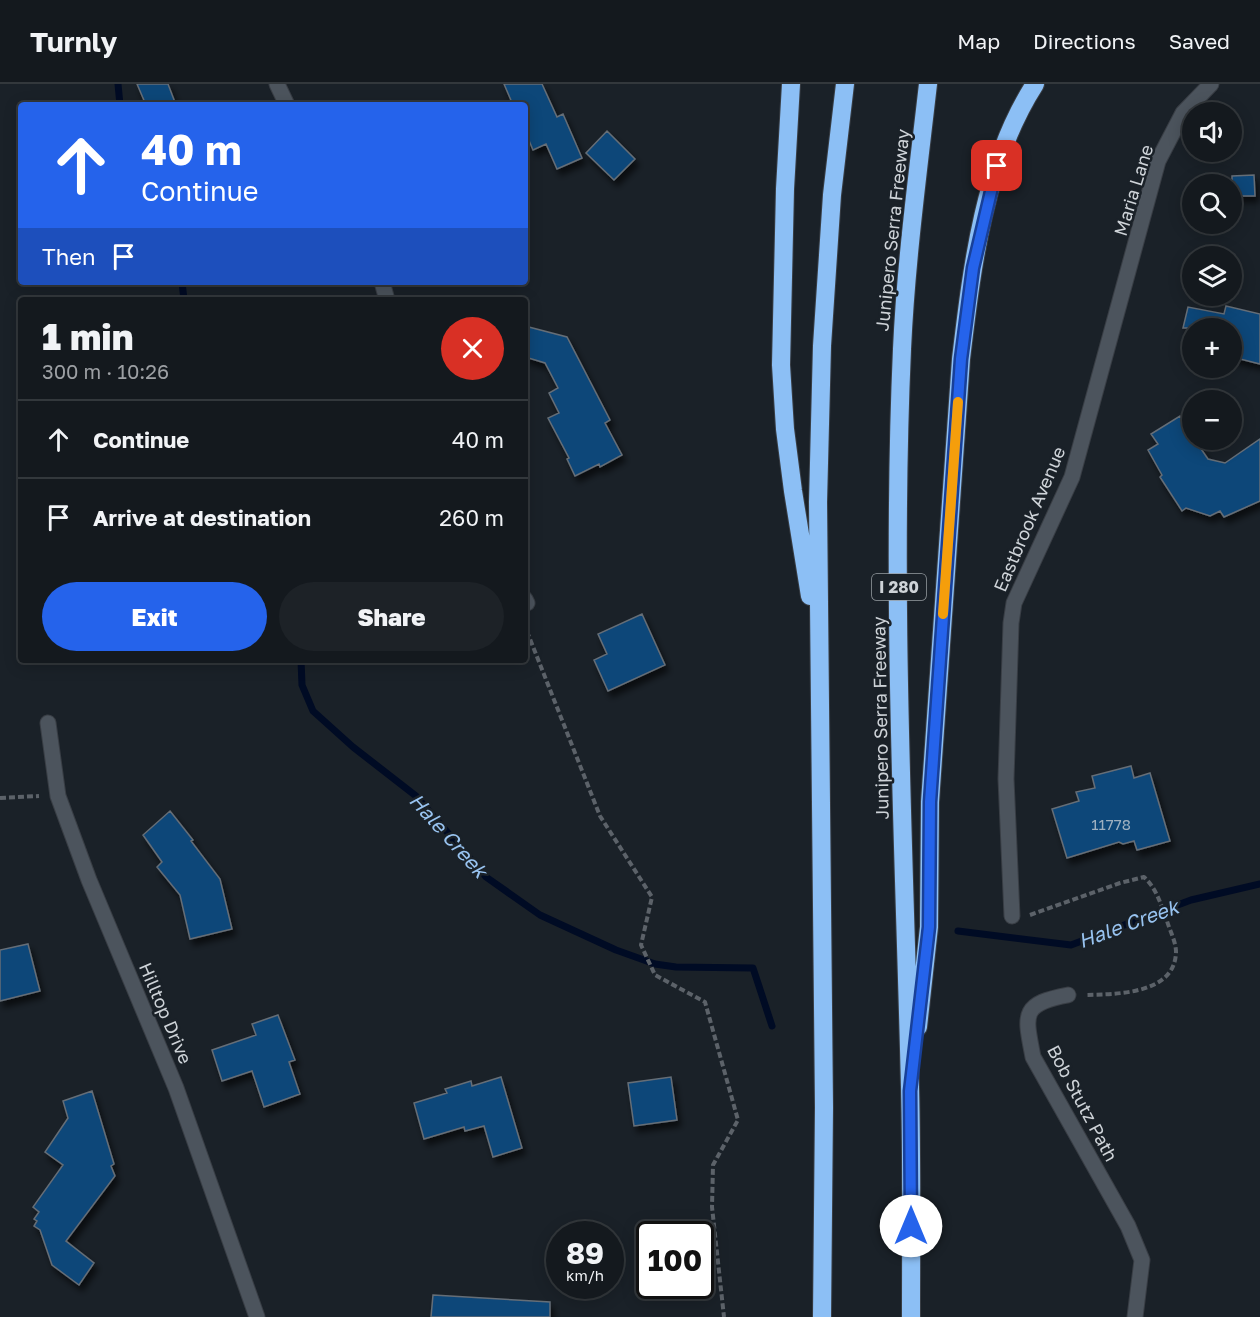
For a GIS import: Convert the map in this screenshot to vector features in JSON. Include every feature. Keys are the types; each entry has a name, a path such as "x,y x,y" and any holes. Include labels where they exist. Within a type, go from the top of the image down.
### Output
{"highway":[{"path":"791,84 785,189 781,365 785,429 793,491 820,654"},
{"path":"822,1317 824,1107 818,502 822,346 832,195 845,84"},
{"name":"Junipero Serra Freeway","path":"911,1317 910,1091 899,689 899,452 903,334 928,84"},
{"path":"910,1091 929,927 930,802 961,359 982,225 997,166 1009,130 1035,84"}],"street":[{"path":"277,84 286,102"},
{"name":"Maria Lane","path":"1134,251 1158,161 1183,113 1211,84"},
{"name":"Eastbrook Avenue","path":"1012,916 1006,779 1011,623 1014,603 1072,477 1134,251"},
{"name":"Hilltop Drive","path":"48,723 58,796 88,880 176,1088 257,1317"},
{"name":"Bob Stutz Path","path":"1068,995 1048,998 1033,1007 1028,1014 1027,1026 1034,1057 1128,1226 1142,1260 1135,1317"}],"path":[{"path":"528,634 600,816 652,897 641,945 656,975 705,1002 738,1120 712,1165 712,1207 724,1317"},
{"path":"0,798 58,796"},
{"path":"1012,916 1024,917 1120,883 1144,877 1153,886 1173,937 1176,953 1169,972 1155,985 1135,992 1068,995"}],"building":[{"path":"137,84 168,84 175,102 145,102"},
{"path":"504,84 542,84 557,117 563,114 582,158 557,169 546,144 533,150 528,138 528,102 512,102"},
{"path":"607,131 635,159 614,180 586,153"},
{"path":"1254,175 1255,196 1242,196 1242,176"},
{"path":"1226,306 1260,314 1260,364 1242,360 1242,318 1185,318 1188,307 1224,314"},
{"path":"528,327 567,337 610,420 605,423 622,455 600,467 599,464 575,476 567,459 569,458 548,418 559,413 549,393 558,388 545,363 528,358"},
{"path":"1180,416 1182,418 1182,450 1202,450 1208,459 1225,463 1260,439 1260,501 1224,517 1220,511 1210,516 1186,508 1182,511 1160,477 1162,475 1148,450 1158,444 1151,434"},
{"path":"642,614 665,665 608,691 594,660 607,654 598,634"},
{"path":"1131,766 1134,778 1150,773 1170,841 1137,850 1134,841 1123,844 1119,842 1067,858 1052,809 1079,801 1076,792 1095,788 1092,776"},
{"path":"170,811 220,879 232,929 190,939 180,895 157,867 162,862 143,835"},
{"path":"28,944 40,991 0,1001 0,950"},
{"path":"278,1015 295,1060 289,1062 300,1094 264,1107 252,1071 222,1081 212,1050 256,1035 252,1024"},
{"path":"501,1077 522,1148 493,1157 484,1126 465,1131 464,1127 424,1139 414,1103 447,1093 445,1089 471,1081 472,1086"},
{"path":"671,1077 677,1120 634,1126 628,1083"},
{"path":"92,1091 114,1164 111,1166 115,1176 66,1241 94,1263 79,1285 52,1265 40,1230 34,1226 37,1221 34,1219 39,1212 33,1207 63,1165 45,1152 68,1118 63,1101"},
{"path":"433,1295 550,1302 550,1317 431,1317"}],"waterway":[{"name":"Hale Creek","path":"118,84 120,102"},
{"name":"Hale Creek","path":"182,285 184,297"},
{"name":"Hale Creek","path":"301,663 302,685 313,711 353,747 416,796 486,877 540,915 616,950 655,964 676,967 753,968 772,1026"},
{"name":"Hale Creek","path":"958,931 1071,945 1191,900 1260,884"}],"slow traffic":[{"path":"943,614 958,402"}],"route":[{"path":"911,1226 910,1091 929,927 930,802 961,359 973,268 997,166"}]}
